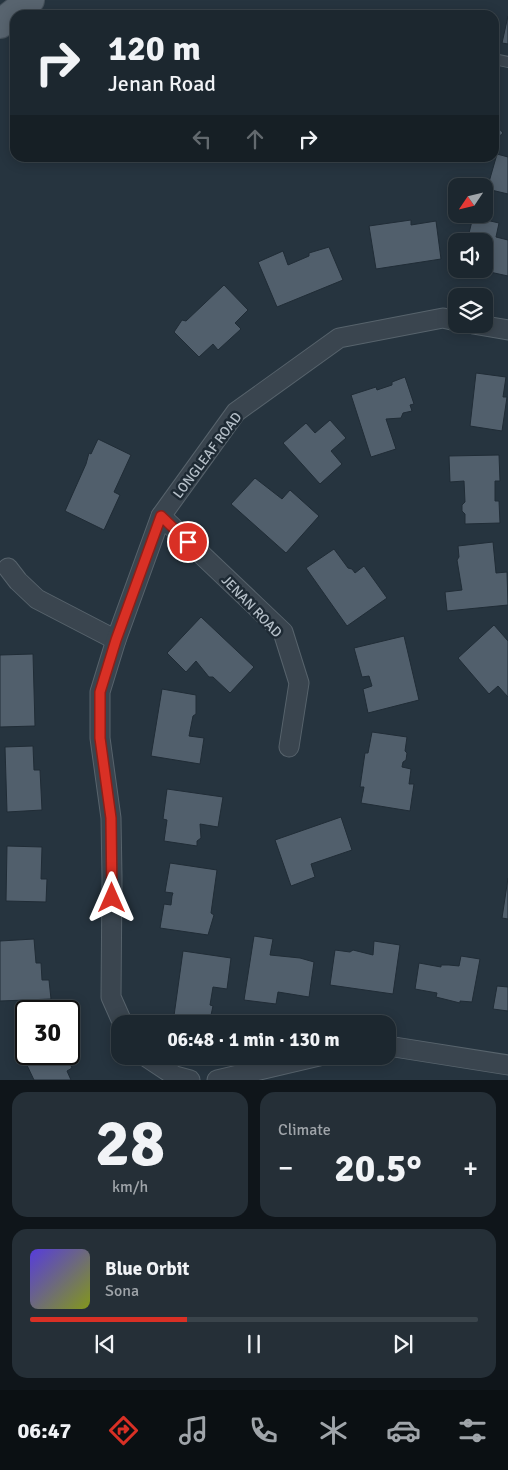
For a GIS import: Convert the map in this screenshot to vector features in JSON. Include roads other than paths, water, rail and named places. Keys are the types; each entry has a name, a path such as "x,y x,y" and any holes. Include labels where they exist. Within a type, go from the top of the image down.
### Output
{"main road":[{"path":"18,10 30,0"},
{"path":"0,24 10,16"}],"street":[{"name":"LONGLEAF ROAD","path":"119,1015 111,997 111,818 100,738 100,692 116,640 161,516 236,412 339,338 443,318 448,319"},
{"path":"493,327 508,330"},
{"name":"JENAN ROAD","path":"161,516 283,632 300,683 289,747"},
{"path":"8,568 18,581 37,599 116,640"},
{"path":"396,1047 508,1065"},
{"path":"158,1065 175,1076 190,1080"},
{"path":"217,1080 281,1065"}]}
